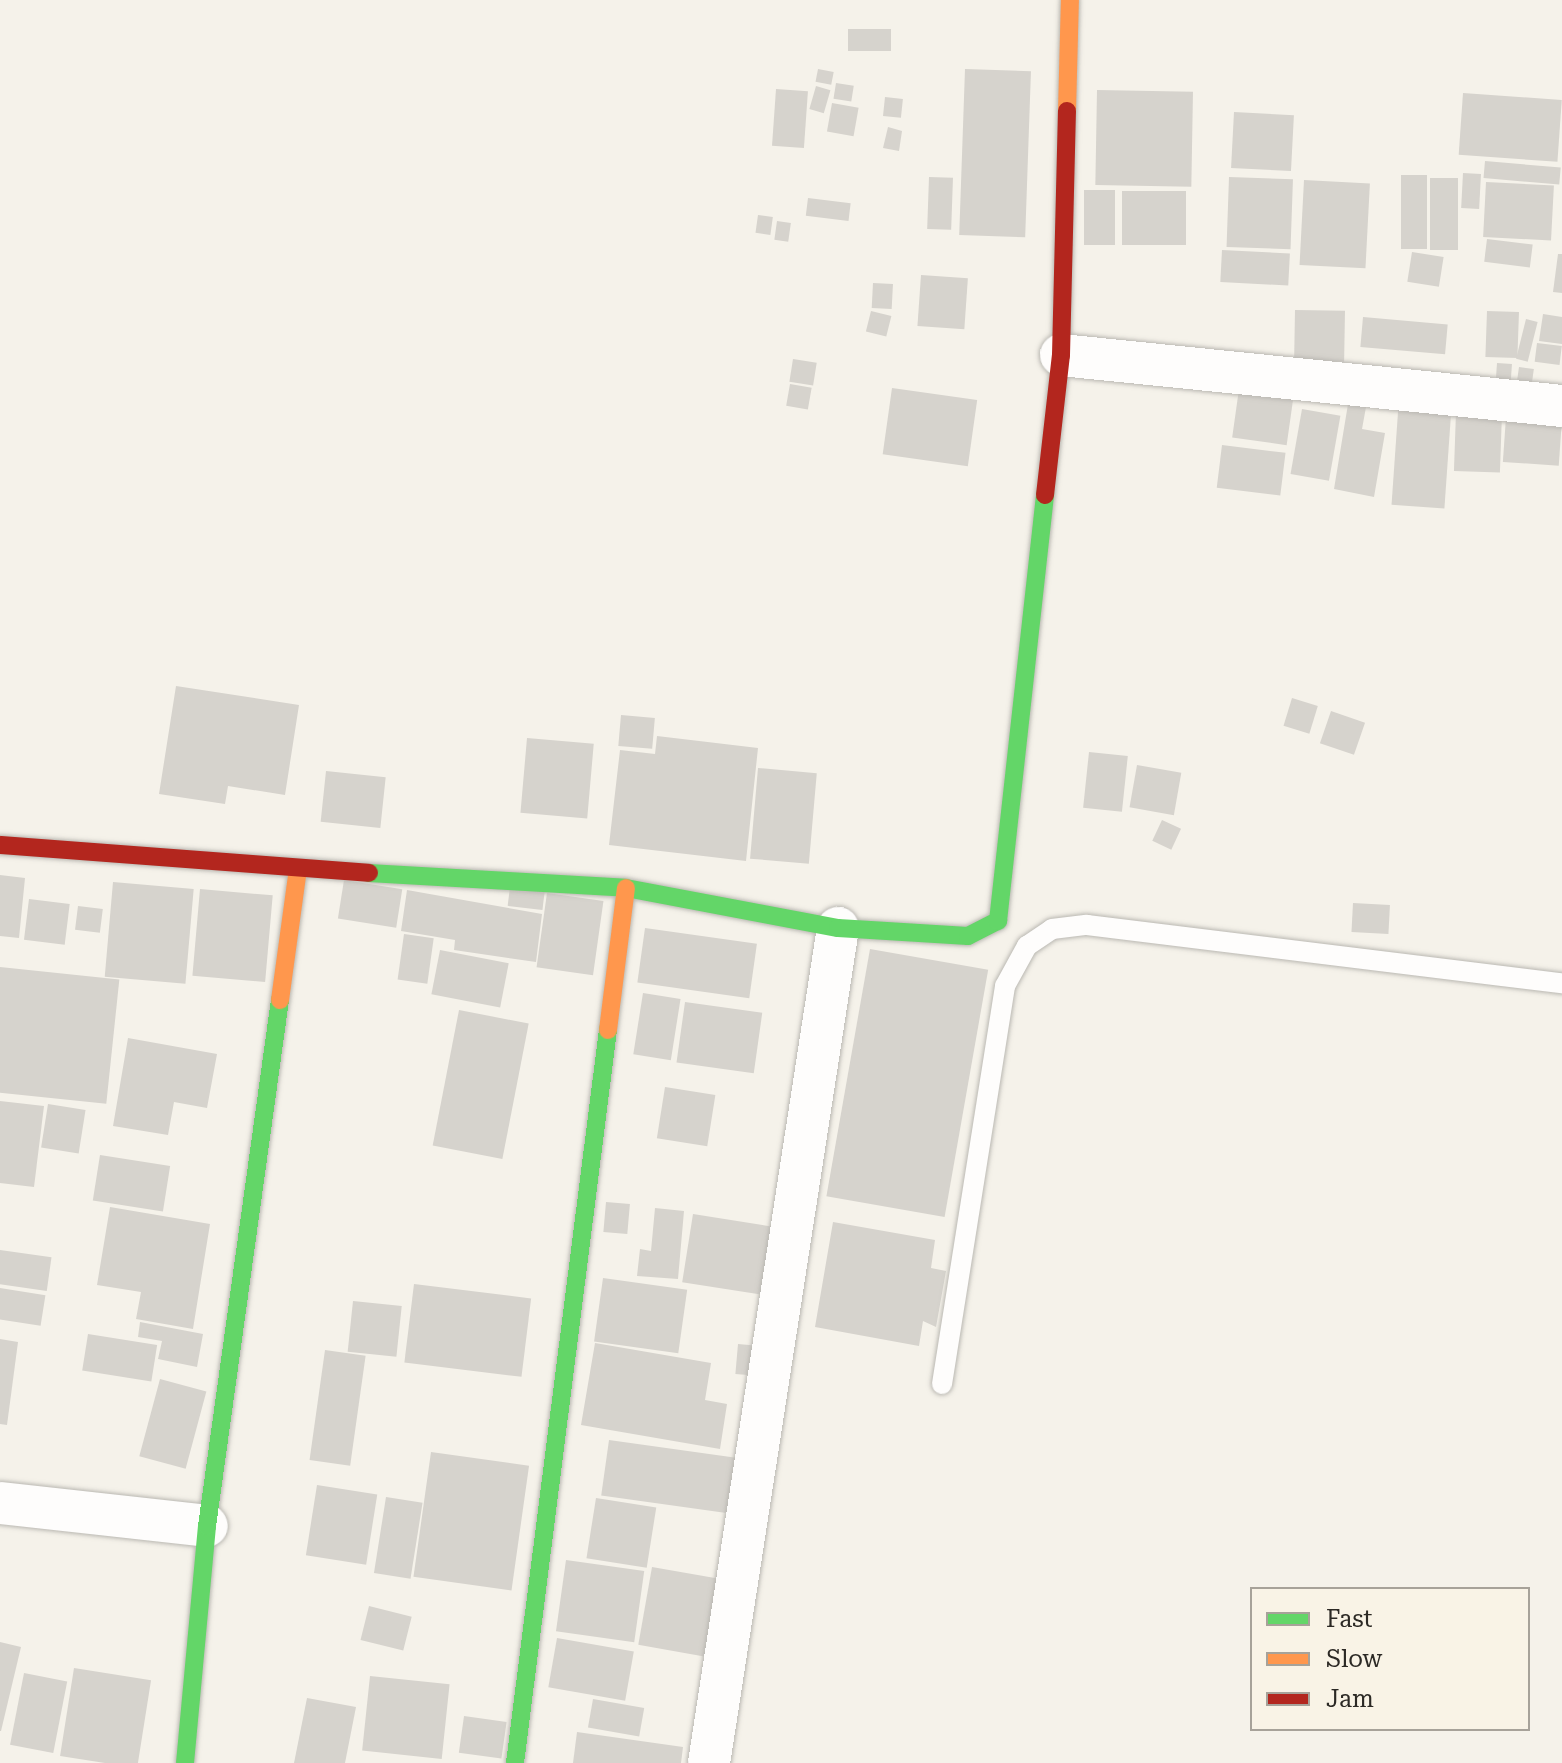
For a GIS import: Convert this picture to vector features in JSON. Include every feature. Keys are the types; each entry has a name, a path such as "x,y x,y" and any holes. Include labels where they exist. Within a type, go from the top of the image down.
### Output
{"street":[{"path":"0,845 298,869 626,888 838,928 968,936 998,921 1061,355 1070,0"},
{"path":"1061,355 1562,406"},
{"path":"185,1763 207,1526 298,869"},
{"path":"515,1763 626,888"},
{"path":"709,1763 838,928"},
{"path":"0,1503 207,1526"}],"lane":[{"path":"942,1384 1005,986 1027,946 1052,929 1087,925 1562,983"}],"building":[{"path":"848,29 891,29 891,51 848,51"},
{"path":"818,69 834,72 831,85 816,82"},
{"path":"965,69 1031,71 1025,237 959,235"},
{"path":"836,83 854,86 851,102 833,99"},
{"path":"816,86 830,90 824,113 809,109"},
{"path":"776,89 808,91 804,148 772,146"},
{"path":"1097,90 1193,92 1191,187 1095,185"},
{"path":"1463,93 1562,100 1557,162 1459,155"},
{"path":"885,97 903,99 901,118 883,116"},
{"path":"832,103 859,108 854,136 827,132"},
{"path":"1234,112 1294,115 1291,171 1231,168"},
{"path":"888,127 902,131 899,151 883,148"},
{"path":"1485,161 1561,168 1559,185 1484,178"},
{"path":"1463,173 1481,174 1479,209 1461,208"},
{"path":"1401,175 1427,175 1427,249 1401,249"},
{"path":"929,177 953,178 951,230 927,229"},
{"path":"1229,177 1293,179 1291,249 1227,247"},
{"path":"1430,178 1458,178 1458,250 1430,250"},
{"path":"1304,180 1370,183 1365,268 1300,265"},
{"path":"1486,182 1554,186 1551,240 1483,237"},
{"path":"1084,190 1115,190 1115,245 1084,245"},
{"path":"1122,191 1186,191 1186,245 1122,245"},
{"path":"808,198 851,203 848,221 806,216"},
{"path":"758,215 773,217 770,235 755,233"},
{"path":"777,221 791,223 788,242 774,240"},
{"path":"1487,239 1533,245 1530,267 1484,262"},
{"path":"1222,250 1290,254 1288,286 1220,282"},
{"path":"1412,252 1444,257 1439,287 1407,282"},
{"path":"1558,254 1562,254 1562,293 1553,292"},
{"path":"921,275 968,278 964,329 917,326"},
{"path":"873,283 893,284 892,309 872,308"},
{"path":"1295,310 1345,311 1344,362 1294,361"},
{"path":"871,311 891,316 886,336 866,331"},
{"path":"1487,311 1519,312 1517,358 1485,357"},
{"path":"1543,314 1562,317 1562,344 1539,341"},
{"path":"1363,317 1448,324 1445,354 1360,347"},
{"path":"1526,319 1538,322 1528,362 1516,359"},
{"path":"1537,343 1562,346 1559,365 1535,362"},
{"path":"793,359 817,363 813,385 789,382"},
{"path":"1497,363 1512,364 1511,380 1496,379"},
{"path":"1519,367 1534,369 1532,382 1517,380"},
{"path":"790,384 812,388 808,409 786,406"},
{"path":"892,388 977,400 968,466 883,454"},
{"path":"1239,389 1293,397 1287,445 1232,438"},
{"path":"1399,398 1452,402 1444,508 1392,505"},
{"path":"1348,404 1366,407 1362,429 1385,433 1374,497 1334,489"},
{"path":"1302,409 1340,416 1329,481 1291,474"},
{"path":"1456,412 1502,414 1500,473 1454,471"},
{"path":"1506,417 1562,421 1559,466 1503,462"},
{"path":"1222,445 1286,453 1280,495 1217,488"},
{"path":"176,686 299,705 285,795 228,786 225,804 159,794"},
{"path":"1292,698 1318,706 1309,734 1284,726"},
{"path":"1331,711 1365,723 1354,755 1320,743"},
{"path":"621,715 655,718 652,749 618,746"},
{"path":"657,736 758,748 746,861 609,845 620,750 655,754"},
{"path":"527,738 594,744 587,819 520,813"},
{"path":"1089,752 1128,756 1122,812 1083,808"},
{"path":"1137,765 1181,773 1174,815 1130,807"},
{"path":"758,768 817,773 809,864 750,859"},
{"path":"326,771 386,777 380,828 321,822"},
{"path":"1162,820 1181,829 1171,850 1152,841"},
{"path":"0,875 25,878 19,938 0,936"},
{"path":"344,880 402,889 396,928 338,919"},
{"path":"113,882 194,889 185,984 105,977"},
{"path":"510,887 545,891 542,910 508,906"},
{"path":"200,889 273,895 265,982 192,976"},
{"path":"407,890 542,914 536,962 454,950 455,940 401,931"},
{"path":"547,893 603,901 593,975 537,967"},
{"path":"29,899 70,904 65,945 24,940"},
{"path":"1353,903 1390,905 1388,934 1351,932"},
{"path":"78,906 103,909 100,933 75,930"},
{"path":"645,928 757,944 749,998 637,982"},
{"path":"404,934 434,938 427,984 398,980"},
{"path":"870,949 988,970 945,1217 826,1196"},
{"path":"440,950 509,963 500,1008 431,994"},
{"path":"0,967 119,980 106,1104 0,1093"},
{"path":"643,993 681,999 671,1060 633,1054"},
{"path":"685,1002 762,1013 754,1073 677,1062"},
{"path":"459,1010 529,1024 502,1159 433,1145"},
{"path":"128,1038 217,1054 207,1108 174,1102 168,1135 113,1126"},
{"path":"665,1087 715,1095 707,1146 657,1138"},
{"path":"0,1101 44,1106 34,1187 0,1183"},
{"path":"48,1104 86,1110 79,1153 41,1147"},
{"path":"100,1155 170,1166 163,1212 93,1200"},
{"path":"606,1202 630,1204 627,1234 603,1232"},
{"path":"110,1207 210,1224 193,1329 136,1319 141,1292 97,1285"},
{"path":"655,1208 684,1211 678,1279 637,1276 640,1249 651,1251"},
{"path":"693,1214 776,1227 765,1295 682,1282"},
{"path":"833,1222 935,1240 931,1268 946,1271 936,1327 923,1321 919,1346 815,1327"},
{"path":"0,1250 51,1257 47,1291 0,1284"},
{"path":"603,1278 687,1290 678,1353 594,1341"},
{"path":"414,1284 531,1298 521,1377 404,1362"},
{"path":"0,1288 45,1295 41,1326 0,1319"},
{"path":"353,1301 402,1306 396,1357 348,1352"},
{"path":"140,1322 203,1334 197,1367 158,1359 162,1341 138,1337"},
{"path":"88,1334 157,1345 151,1381 82,1371"},
{"path":"0,1339 18,1342 7,1425 0,1424"},
{"path":"595,1343 711,1363 705,1400 727,1404 720,1449 581,1425"},
{"path":"738,1344 763,1346 760,1376 735,1374"},
{"path":"325,1350 366,1356 350,1466 310,1460"},
{"path":"160,1379 206,1391 186,1469 139,1456"},
{"path":"609,1440 738,1458 730,1514 601,1495"},
{"path":"431,1452 529,1466 512,1591 413,1577"},
{"path":"317,1485 377,1495 366,1565 306,1555"},
{"path":"386,1497 423,1503 410,1579 374,1573"},
{"path":"596,1498 656,1508 647,1568 586,1558"},
{"path":"566,1560 644,1571 634,1642 556,1631"},
{"path":"652,1567 725,1580 711,1658 638,1645"},
{"path":"369,1606 412,1617 403,1651 361,1640"},
{"path":"557,1638 634,1652 625,1701 548,1687"},
{"path":"0,1642 21,1647 1,1731 0,1731"},
{"path":"74,1668 151,1680 138,1763 105,1763 60,1756"},
{"path":"24,1673 67,1681 53,1753 10,1745"},
{"path":"370,1676 450,1684 442,1759 362,1751"},
{"path":"307,1698 356,1707 345,1763 294,1763"},
{"path":"593,1699 644,1708 639,1737 588,1728"},
{"path":"464,1716 507,1722 501,1759 459,1753"},
{"path":"577,1732 683,1747 681,1763 573,1763"}],"traffic: fast":[{"path":"369,873 626,888 838,928 968,936 998,921 1045,495"},
{"path":"185,1763 207,1526 280,1000"},
{"path":"515,1763 608,1030"}],"traffic: slow":[{"path":"1067,111 1070,0"},
{"path":"280,1000 298,869"},
{"path":"608,1030 626,888"}],"traffic: jam":[{"path":"1045,495 1061,355 1067,111"},
{"path":"0,845 369,873"}]}
